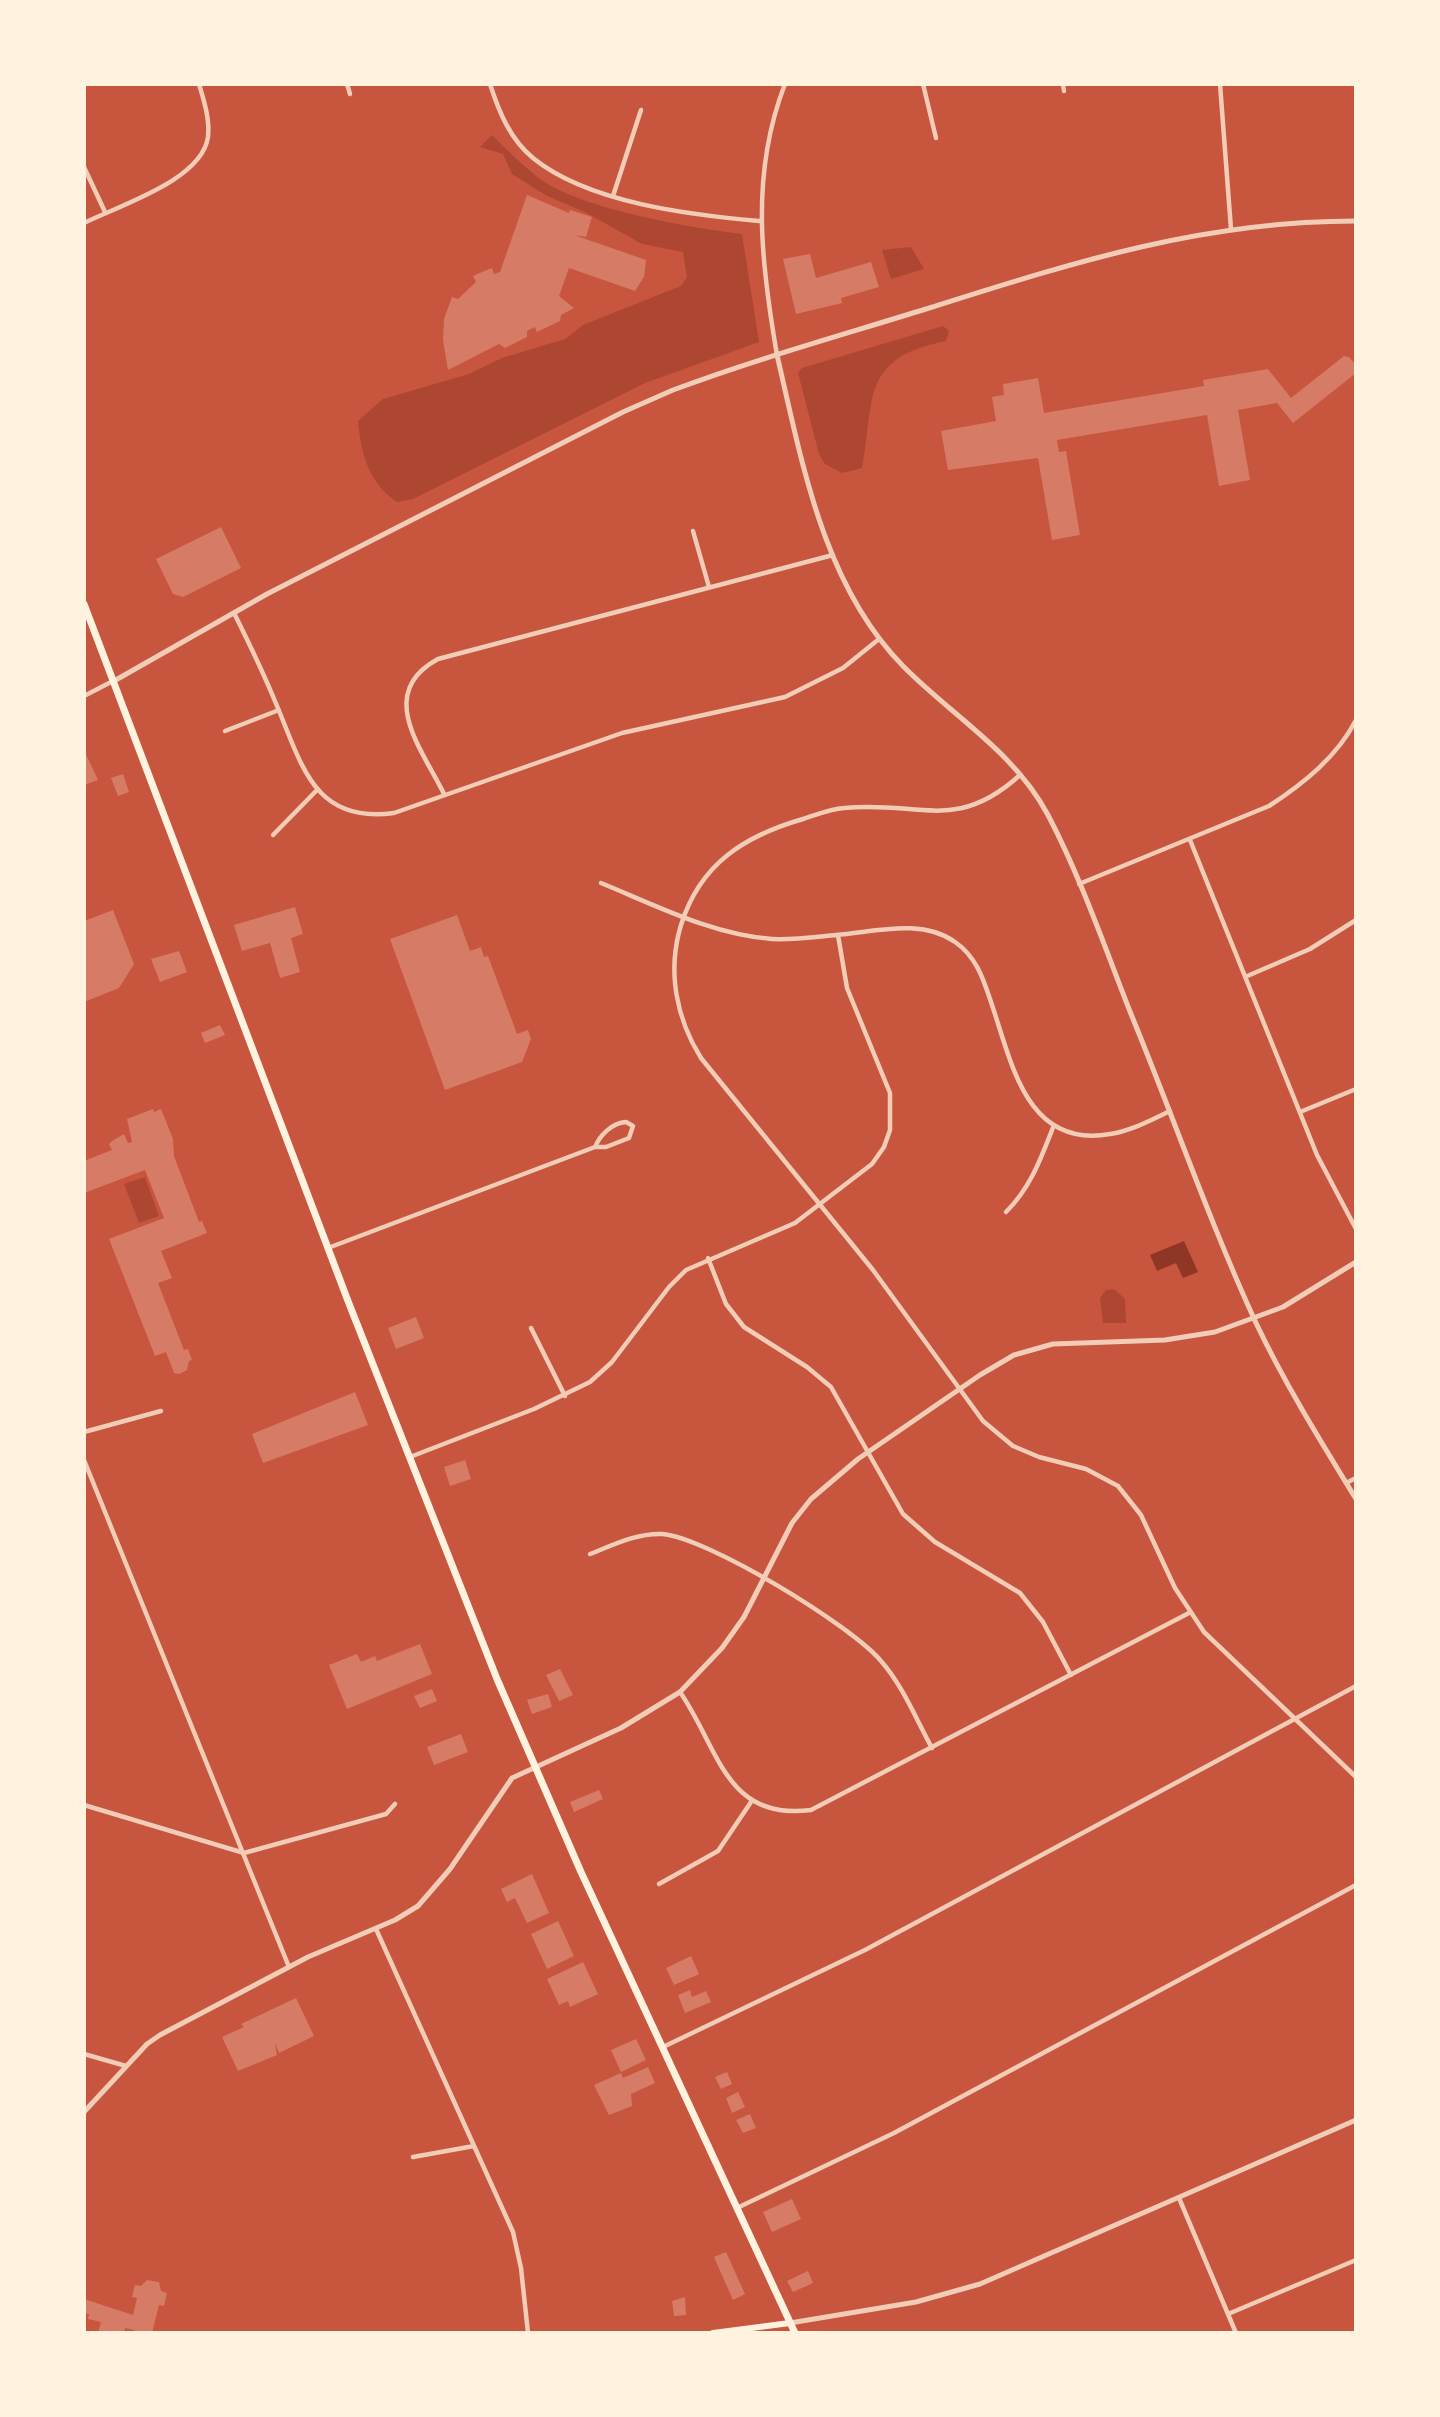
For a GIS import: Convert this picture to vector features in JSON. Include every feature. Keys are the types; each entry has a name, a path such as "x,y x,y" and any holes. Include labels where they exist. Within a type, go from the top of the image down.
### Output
{"main road":[{"path":"84,604 328,1248 535,1767 795,2333"},
{"path":"713,2333 790,2323"}],"street":[{"path":"84,223 178,177 198,162 205,150 208,129 199,84"},
{"path":"347,84 350,94"},
{"path":"490,84 502,119 532,158 553,171 613,196 686,213 759,221"},
{"path":"785,84 767,148 759,221 763,277 776,355 807,478 833,555 852,596 880,639 903,666 1020,775 1046,811 1079,884 1254,1319 1356,1499"},
{"path":"923,84 936,138"},
{"path":"1063,84 1064,91"},
{"path":"1220,84 1231,229"},
{"path":"613,196 642,110"},
{"path":"84,167 105,212"},
{"path":"84,696 234,613 623,412 673,390 776,355 1102,254 1231,229 1300,222 1356,221"},
{"path":"693,531 709,587"},
{"path":"444,794 406,715 407,688 423,667 438,659 833,555"},
{"path":"234,613 279,710 297,757 317,790 344,809 379,815 394,813 622,733 785,697 843,668 880,639"},
{"path":"225,731 279,710"},
{"path":"1079,884 1246,818 1295,790 1319,768 1356,720"},
{"path":"1020,775 1004,790 969,808 933,812 844,808 770,828 721,858 694,892 677,938 674,981 683,1025 691,1042 823,1205 983,1421 1013,1446 1039,1457 1097,1473 1126,1494 1140,1515 1189,1613 1223,1655 1356,1777"},
{"path":"274,835 317,790"},
{"path":"1190,840 1330,1185 1356,1229"},
{"path":"601,883 684,916 724,929 773,939 911,928 934,932 956,942 969,954 981,972 1022,1092 1042,1117 1054,1125 1085,1135 1112,1134 1171,1111"},
{"path":"1245,976 1310,949 1356,920"},
{"path":"410,1458 565,1396 590,1382 612,1362 677,1278 708,1258 783,1229 823,1205 872,1164 884,1147 892,1113 884,1074 847,989 838,935"},
{"path":"1300,1112 1356,1089"},
{"path":"328,1248 595,1147 606,1147 629,1138 633,1126 626,1122 614,1125 598,1140 595,1147"},
{"path":"1006,1212 1022,1196 1032,1180 1054,1125"},
{"path":"708,1258 734,1317 757,1337 821,1377 841,1402 894,1503 913,1525 935,1542 1004,1581 1029,1602 1071,1675"},
{"path":"84,2112 125,2066 160,2035 325,1948 376,1929 408,1913 450,1869 512,1778 621,1728 680,1692 722,1648 744,1617 792,1523 811,1499 868,1452 959,1389 1002,1361 1041,1346 1070,1342 1182,1338 1215,1332 1283,1307 1356,1262"},
{"path":"531,1328 565,1396"},
{"path":"84,1432 161,1411"},
{"path":"84,1460 289,1968"},
{"path":"1346,1483 1356,1478"},
{"path":"590,1554 637,1536 673,1536 699,1544 763,1579 826,1615 866,1645 896,1682 932,1748"},
{"path":"680,1692 696,1715 728,1780 751,1802 782,1811 811,1810 1189,1613"},
{"path":"663,2047 865,1950 1356,1686"},
{"path":"659,1884 718,1850 751,1802"},
{"path":"84,1805 244,1853 386,1814 395,1804"},
{"path":"736,2209 894,2133 1356,1885"},
{"path":"376,1929 518,2248 528,2333"},
{"path":"84,2054 125,2066"},
{"path":"790,2323 916,2302 980,2284 1356,2120"},
{"path":"413,2157 474,2146"},
{"path":"1179,2198 1236,2333"},
{"path":"1228,2314 1356,2260"}],"shaded area":[{"path":"492,135 540,179 583,200 637,216 742,234 759,342 645,383 413,499 397,502 373,477 364,456 359,433 358,421 383,399 469,374 502,358 565,339 583,325 681,286 687,277 683,252 642,244 585,212 547,196 512,174 503,154 480,147"},
{"path":"911,247 924,269 891,279 882,250"},
{"path":"943,326 949,331 946,341 918,348 898,358 885,370 872,402 862,468 842,473 825,464 819,454 798,373 802,368"},
{"path":"145,1177 159,1216 139,1223 124,1184"},
{"path":"1184,1241 1198,1272 1183,1278 1176,1263 1157,1271 1150,1255"},
{"path":"1114,1289 1125,1299 1126,1323 1103,1323 1100,1298 1106,1290"}],"building":[{"path":"527,195 569,213 570,210 592,217 586,237 574,235 646,260 644,277 635,291 569,268 559,296 574,308 561,315 560,321 537,332 535,327 527,331 527,337 505,348 499,344 448,370 443,340 444,319 452,297 458,299 476,282 473,276 492,268 494,274 500,272"},
{"path":"810,254 816,278 871,262 879,287 841,298 842,303 796,314 783,259"},
{"path":"1344,356 1349,357 1356,365 1356,373 1293,423 1277,403 1238,410 1250,480 1219,486 1207,415 1057,440 1059,452 1066,451 1080,535 1052,540 1038,458 948,470 941,431 996,421 992,397 1004,395 1003,384 1038,378 1044,413 1204,386 1203,380 1268,369 1291,398"},
{"path":"221,527 241,568 183,597 173,594 156,559"},
{"path":"84,750 98,780 84,785"},
{"path":"123,774 129,792 118,796 111,778"},
{"path":"295,907 303,934 291,938 300,972 280,978 270,943 242,951 234,925"},
{"path":"113,910 134,964 119,988 84,1002 84,921"},
{"path":"457,915 470,951 481,947 484,957 488,956 517,1034 528,1030 531,1039 522,1062 445,1090 390,939"},
{"path":"179,951 187,972 160,982 151,959"},
{"path":"220,1025 225,1035 205,1043 201,1033"},
{"path":"153,1109 154,1112 161,1109 173,1139 174,1156 199,1222 202,1221 207,1233 161,1251 172,1278 158,1283 184,1350 188,1349 192,1360 189,1361 187,1370 179,1374 174,1373 166,1352 155,1356 109,1239 164,1218 145,1170 84,1193 84,1161 112,1150 109,1144 124,1134 128,1143 132,1142 127,1119"},
{"path":"416,1317 424,1338 396,1349 388,1328"},
{"path":"355,1392 368,1425 263,1463 252,1434"},
{"path":"465,1460 471,1479 450,1486 444,1467"},
{"path":"420,1644 432,1674 347,1709 329,1665 357,1654 361,1662 375,1656 377,1661"},
{"path":"560,1669 573,1695 559,1701 546,1675"},
{"path":"432,1689 437,1701 420,1708 414,1696"},
{"path":"548,1694 552,1707 532,1714 527,1700"},
{"path":"461,1734 468,1752 434,1765 427,1747"},
{"path":"599,1790 603,1799 574,1812 570,1802"},
{"path":"532,1874 549,1913 527,1923 515,1898 507,1902 501,1889"},
{"path":"558,1921 574,1956 547,1969 531,1934"},
{"path":"691,1956 699,1974 674,1985 666,1968"},
{"path":"583,1962 598,1994 570,2007 568,2001 559,2005 547,1979"},
{"path":"690,1990 692,1997 706,1991 711,2002 685,2013 678,1995"},
{"path":"296,1998 314,2036 279,2053 275,2043 277,2055 238,2071 222,2037 244,2027 241,2024"},
{"path":"636,2039 646,2060 621,2072 611,2050"},
{"path":"648,2067 655,2083 631,2094 632,2106 609,2115 594,2085 621,2073 623,2078"},
{"path":"727,2072 732,2084 721,2089 715,2077"},
{"path":"738,2092 745,2107 732,2113 726,2098"},
{"path":"750,2114 756,2128 743,2133 736,2120"},
{"path":"792,2199 801,2219 772,2232 763,2212"},
{"path":"726,2252 745,2294 733,2300 714,2257"},
{"path":"808,2271 813,2283 793,2292 787,2281"},
{"path":"147,2280 159,2282 161,2291 167,2293 164,2306 159,2305 152,2333 134,2333 134,2330 125,2328 124,2333 98,2333 101,2322 88,2319 89,2314 84,2313 84,2299 133,2315 137,2298 132,2297 135,2285 141,2286"},
{"path":"685,2297 686,2315 674,2316 672,2301"}]}
